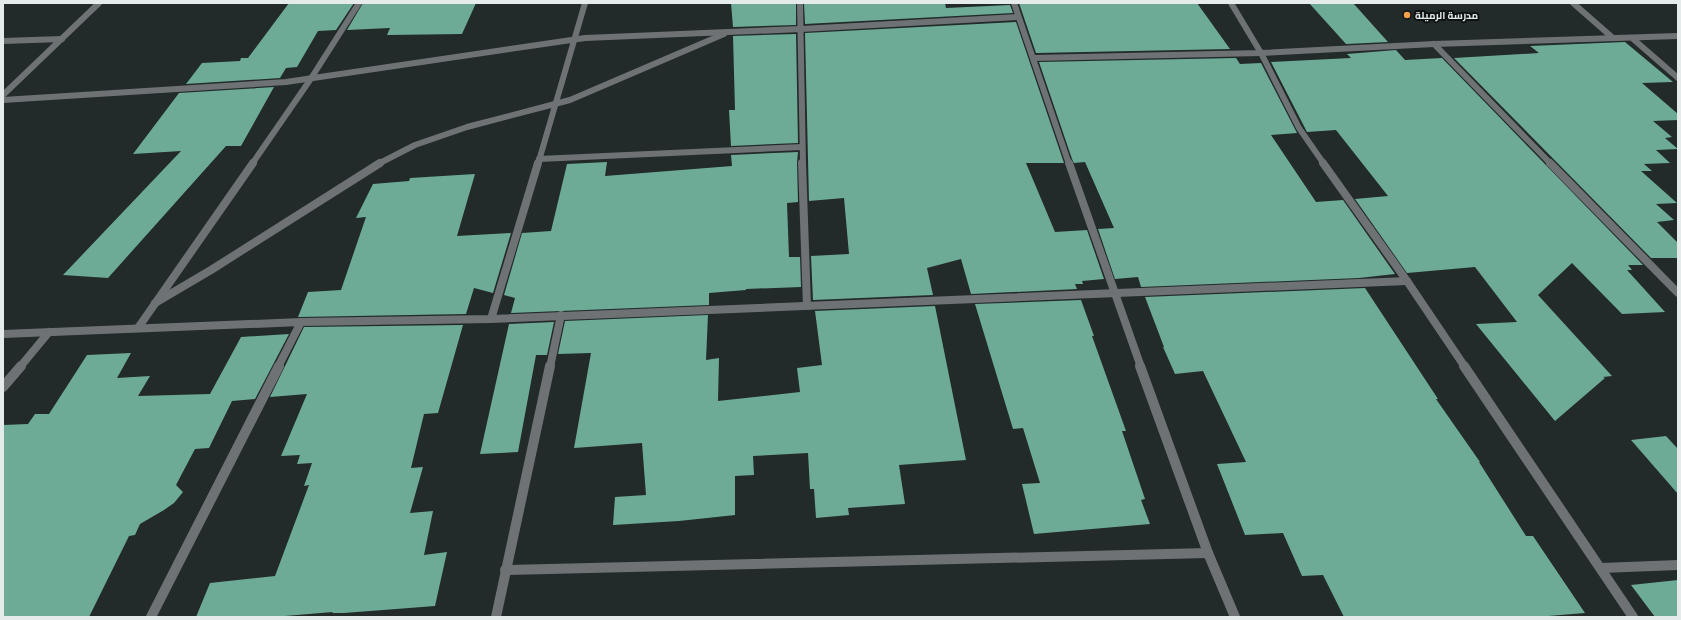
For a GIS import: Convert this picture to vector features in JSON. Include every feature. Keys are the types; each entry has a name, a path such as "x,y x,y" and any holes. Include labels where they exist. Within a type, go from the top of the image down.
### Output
{"street":[{"path":"3,95 99,3"},
{"path":"138,328 310,80 359,3"},
{"path":"491,319 576,39 585,3"},
{"path":"800,3 802,147 807,306"},
{"path":"1014,3 1114,293 1208,552 1235,617"},
{"path":"1231,3 1261,53 1299,128 1406,281 1633,617"},
{"path":"1574,3 1613,38"},
{"path":"3,100 310,80 576,39 600,37 801,29 1018,17"},
{"path":"155,303 248,247 326,195 381,162 415,145 467,127 556,105 728,32"},
{"path":"1033,58 1261,53 1434,44 1678,36"},
{"path":"1632,38 1678,78"},
{"path":"3,41 62,39"},
{"path":"1434,44 1678,293"},
{"path":"539,159 802,147"},
{"path":"3,334 301,322 491,319 1406,281"},
{"path":"496,617 561,315"},
{"path":"151,617 301,322"},
{"path":"3,387 49,332"},
{"path":"505,570 1208,552"},
{"path":"1601,568 1678,565"}],"building":[{"path":"289,3 354,3 336,30 318,31 297,67 286,68 280,78 186,84 202,63 240,61 241,58 248,58"},
{"path":"363,3 476,3 462,34 387,35 390,28 347,30"},
{"path":"731,3 796,3 796,25 733,27"},
{"path":"804,3 945,3 946,8 1010,5 1013,13 805,24"},
{"path":"1019,3 1197,3 1230,49 1036,53"},
{"path":"1309,3 1353,3 1388,42 1346,44"},
{"path":"1016,22 1064,163 1026,163 1055,232 1087,230 1104,279 1082,281 1083,284 1075,284 1077,289 971,294 961,259 927,268 933,295 813,300 811,256 849,254 844,198 809,201 805,33"},
{"path":"796,34 798,143 731,146 729,110 735,110 733,36"},
{"path":"1625,42 1673,82 1642,83 1678,114 1678,120 1653,121 1672,137 1665,138 1678,149 1656,150 1670,163 1644,164 1652,171 1641,171 1677,203 1656,204 1674,220 1657,222 1678,243 1678,258 1651,258 1454,58 1539,53 1530,46"},
{"path":"1396,50 1405,60 1442,58 1643,265 1628,265 1632,270 1627,270 1665,312 1622,314 1572,263 1538,295 1612,376 1603,377 1605,378 1555,421 1476,324 1517,322 1475,267 1407,273 1355,199 1388,196 1336,130 1307,132 1271,62 1351,58 1347,54"},
{"path":"1236,58 1240,64 1261,63 1297,133 1271,135 1316,202 1343,200 1395,274 1359,278 1141,287 1138,277 1115,279 1098,229 1114,228 1085,162 1074,163 1072,159 1039,62"},
{"path":"274,87 241,146 226,146 108,278 63,275 181,151 133,154 179,93"},
{"path":"798,152 798,202 787,203 789,257 800,257 801,287 746,289 709,293 709,305 511,313 515,298 504,295 522,233 551,231 567,164 607,162 605,176 732,166 731,155"},
{"path":"475,174 457,236 511,233 493,293 474,288 466,314 298,317 308,292 341,290 366,217 356,218 373,184 409,181 410,178"},
{"path":"1365,288 1438,399 1436,399 1480,462 1526,536 1533,536 1585,613 1536,617 1344,617 1323,575 1302,576 1283,533 1245,535 1217,464 1246,462 1203,371 1175,374 1163,347 1145,297"},
{"path":"1081,300 1094,336 1092,336 1126,431 1122,431 1145,499 1141,500 1150,524 1034,534 1022,484 1040,483 1023,428 1013,429 975,304"},
{"path":"935,306 966,460 899,465 905,504 848,508 849,515 816,518 814,489 810,489 808,453 753,456 754,475 735,476 735,515 679,521 613,525 615,497 646,495 642,443 574,448 591,353 558,354 565,321 708,315 706,360 719,358 718,401 800,392 797,368 822,365 815,311"},
{"path":"554,322 547,355 536,355 518,452 480,454 509,324"},
{"path":"463,325 438,413 424,414 411,468 423,467 410,513 433,511 424,555 447,552 435,606 273,617 196,617 210,583 275,576 309,485 304,486 312,463 297,464 300,455 281,456 307,394 270,397 304,327"},
{"path":"289,334 255,399 232,401 209,448 195,449 176,485 183,492 174,503 140,524 135,535 129,536 89,617 3,617 3,425 28,424 35,414 49,414 87,355 131,353 117,378 150,376 138,396 210,394 241,337"},
{"path":"1666,436 1678,449 1678,494 1631,440"},
{"path":"1678,580 1678,617 1655,617 1631,585"}],"place":[{"name":"مدرسة الرميلة","path":"1407,15"}]}
